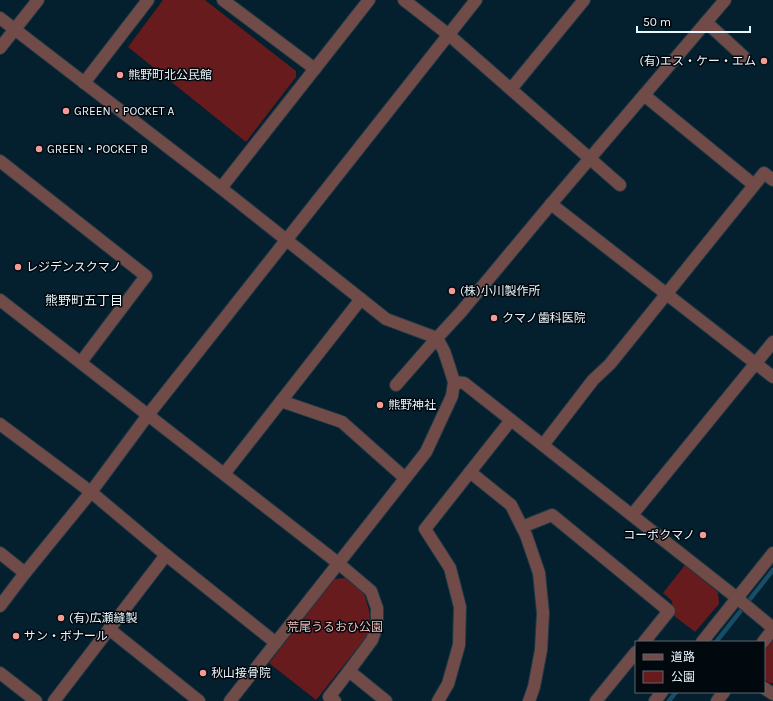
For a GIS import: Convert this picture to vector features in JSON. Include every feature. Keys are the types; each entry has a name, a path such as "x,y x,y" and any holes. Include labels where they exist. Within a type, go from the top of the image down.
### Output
{"street":[{"path":"0,48 38,0"},
{"path":"84,83 148,0"},
{"path":"223,0 315,69"},
{"path":"221,188 369,0"},
{"path":"404,0 449,35 620,185"},
{"path":"0,606 91,492 148,415 476,0"},
{"path":"511,89 584,0"},
{"path":"396,385 461,312 725,0"},
{"path":"0,18 221,188 386,319 437,338 444,351 454,382 452,396 426,452 230,701"},
{"path":"706,22 744,57"},
{"path":"644,95 754,185"},
{"path":"0,161 146,276 81,362"},
{"path":"543,445 593,380 610,364 764,173 773,180"},
{"path":"551,204 773,377"},
{"path":"224,474 361,299"},
{"path":"0,300 338,563 371,591 377,608 377,626 372,640 330,697 335,701"},
{"path":"632,515 773,342"},
{"path":"454,382 464,383 738,599 773,629 764,641"},
{"path":"281,401 342,422 405,478"},
{"path":"438,701 448,684 460,645 460,607 450,568 424,529 511,420"},
{"path":"0,424 91,492 166,555 276,643"},
{"path":"470,472 512,505 526,535 539,573 543,613 542,650 534,687 529,701"},
{"path":"522,527 552,515 669,611 645,641"},
{"path":"703,641 738,599 773,552"},
{"path":"0,553 26,573"},
{"path":"54,701 166,555"},
{"path":"109,629 199,701"},
{"path":"596,701 635,653"},
{"path":"349,671 386,701"},
{"path":"0,673 36,701"},
{"path":"655,701 661,693"},
{"path":"717,701 723,693"}],"green space":[{"path":"163,0 205,0 296,71 296,77 246,142 128,47"},
{"path":"685,565 718,592 719,604 695,632 673,615 672,601 663,593"},
{"name":"荒尾うるおひ公園","path":"346,578 364,593 370,614 368,635 316,700 269,663 334,579"},
{"path":"773,638 773,683 769,683 765,680 765,648"}],"waterway":[{"path":"717,641 773,570"},
{"path":"669,701 675,693"}],"place":[{"name":"(有)エス・ケー・エム","path":"764,61"},
{"name":"熊野町北公民館","path":"120,75"},
{"name":"GREEN・POCKET A","path":"66,111"},
{"name":"GREEN・POCKET B","path":"39,149"},
{"name":"レジデンスクマノ","path":"18,267"},
{"name":"(株)小川製作所","path":"452,291"},
{"name":"クマノ歯科医院","path":"494,318"},
{"name":"熊野神社","path":"380,405"},
{"name":"コーポクマノ","path":"703,535"},
{"name":"(有)広瀬縫製","path":"61,618"},
{"name":"サン・ボナール","path":"16,636"},
{"name":"秋山接骨院","path":"203,673"}],"district":[{"name":"熊野町五丁目","path":"84,300"}]}
